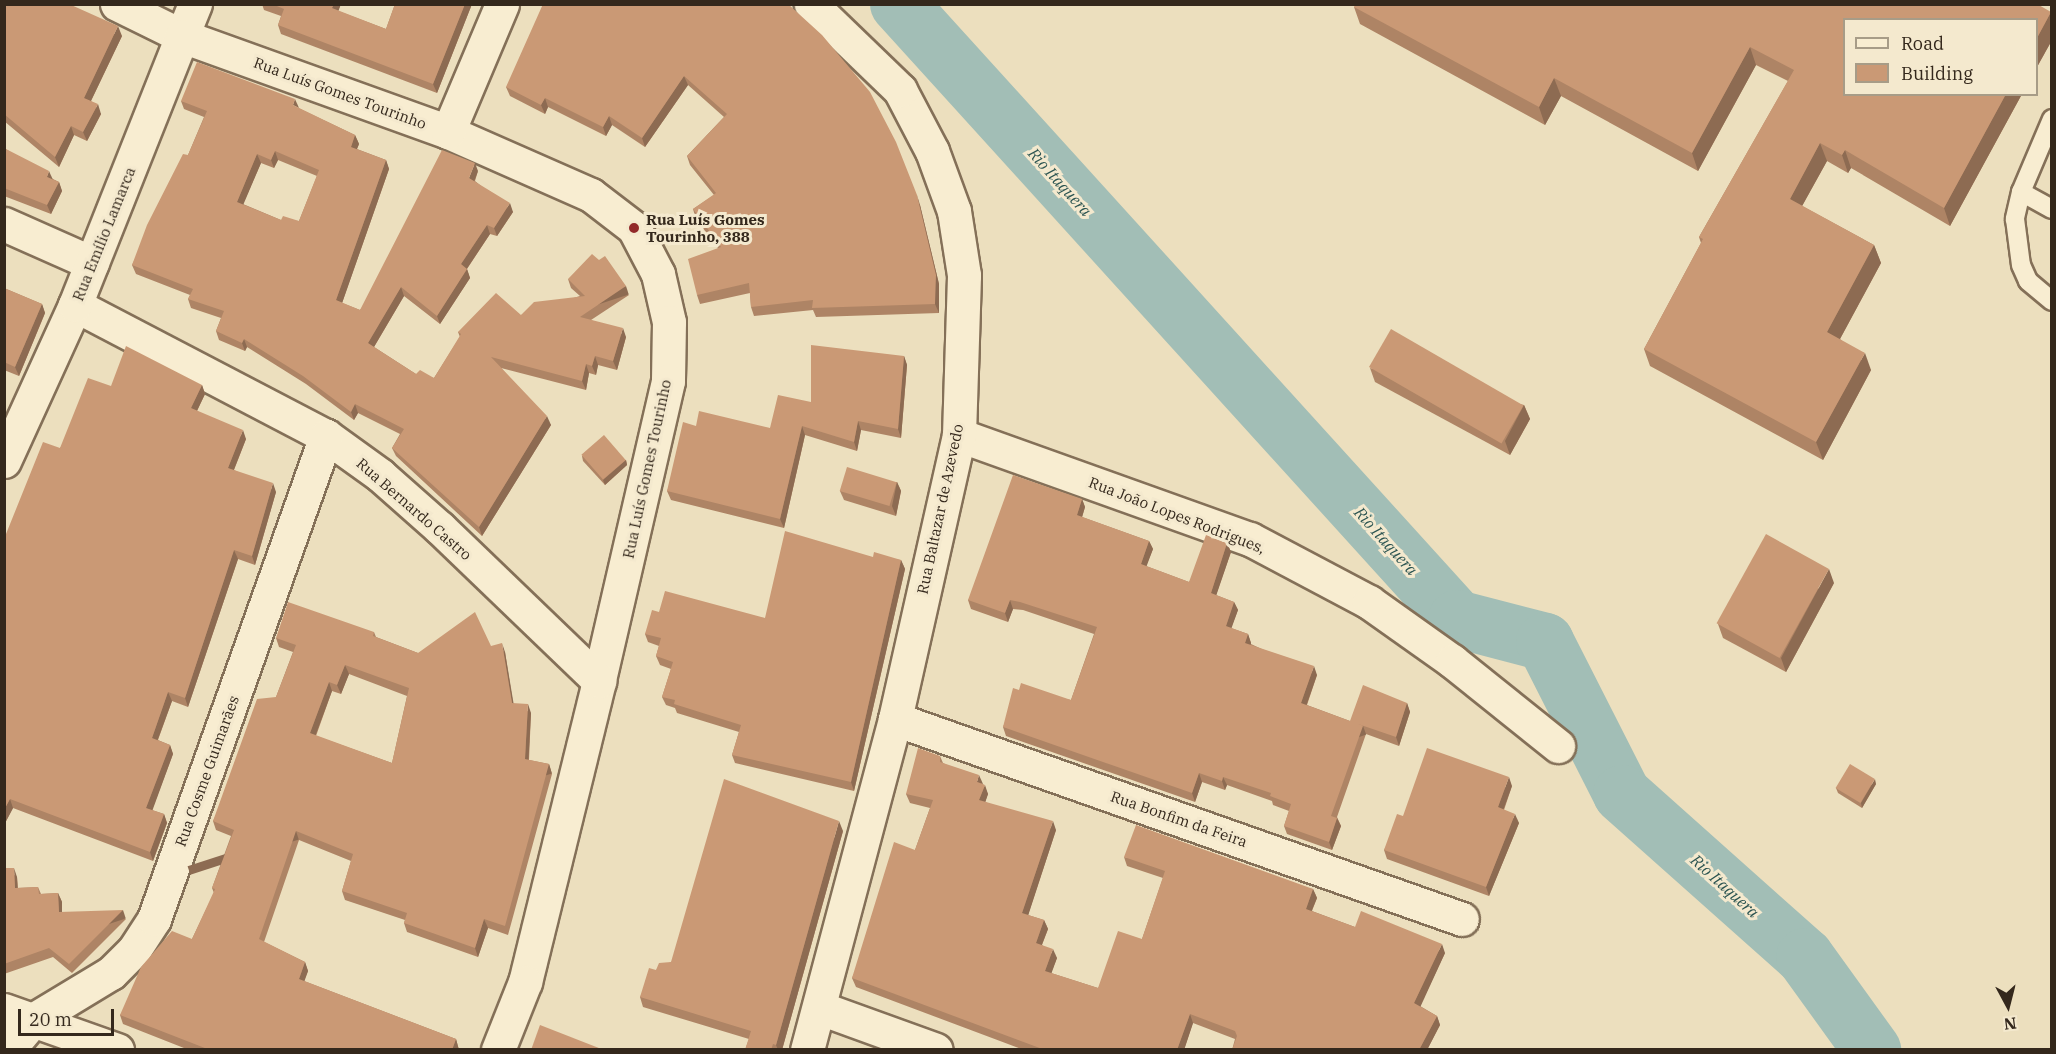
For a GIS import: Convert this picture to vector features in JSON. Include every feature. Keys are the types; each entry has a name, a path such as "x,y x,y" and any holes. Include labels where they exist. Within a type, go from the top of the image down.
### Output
{"street":[{"name":"Rua Luís Gomes Tourinho","path":"117,4 183,36 448,132 591,195 634,228 658,274 669,322 668,381 600,681 525,982 498,1050"},
{"name":"Rua Emílio Lamarca","path":"4,461 75,305 195,4"},
{"path":"448,132 502,4"},
{"name":"Rua Baltazar de Azevedo","path":"807,1050 895,719 959,435 964,275 954,211 932,151 900,90 812,4"},
{"path":"4,224 92,263"},
{"name":"Rua Bernardo Castro","path":"75,305 326,436 380,475 440,528 600,681"},
{"name":"Rua João Lopes Rodrigues,","path":"959,435 1250,539 1369,602 1452,661 1558,746"},
{"name":"Rua Cosme Guimarães","path":"8,1050 19,1015 111,973 134,950 154,919 326,436"},
{"name":"Rua Bonfim da Feira","path":"895,719 1462,919"},
{"path":"820,1008 936,1050"},
{"path":"19,1015 117,1050"}],"lane":[{"path":"2052,119 2045,147 2021,192 2015,219 2021,265 2028,281 2052,301"},
{"path":"2021,192 2052,209"}],"building":[{"path":"4,4 69,4 118,26 84,98 98,104 83,132 71,126 55,157 4,114"},
{"path":"272,4 334,4 332,8 386,29 395,4 465,4 433,84 278,25 284,9"},
{"path":"543,4 788,4 822,35 870,92 896,142 917,195 936,275 935,304 812,308 813,300 751,307 749,283 697,295 688,259 721,247 693,209 716,193 687,156 727,114 684,76 642,138 609,116 603,127 545,98 541,105 506,87"},
{"path":"1355,4 2037,4 2051,12 2038,36 2038,18 1843,18 1843,96 2005,96 1944,208 1845,150 1842,155 1820,143 1790,199 1874,245 1827,332 1865,353 1816,442 1644,349 1703,239 1699,237 1794,70 1750,47 1692,153 1554,78 1539,107 1354,7"},
{"path":"197,62 295,99 293,105 355,135 351,147 386,160 336,300 360,310 442,150 475,163 469,178 510,203 494,228 487,225 461,264 467,269 437,316 401,287 368,343 416,374 420,370 434,378 461,334 458,332 496,293 521,315 534,302 585,296 568,279 592,254 599,260 605,256 626,286 580,317 623,328 613,361 595,356 592,366 586,364 582,381 491,357 547,416 479,527 392,448 404,429 355,404 351,412 303,376 244,339 242,343 216,331 224,311 188,299 193,289 132,265 147,225 183,154 188,155 207,111 181,101","holes":["275,151 319,170 299,221 283,216 281,220 237,202 257,154 271,160"]},
{"path":"4,148 49,171 47,177 59,182 47,205 4,188"},
{"path":"4,288 42,304 15,367 4,362"},
{"path":"1391,329 1524,405 1502,444 1369,367"},
{"path":"811,345 904,356 898,429 858,421 854,442 802,426 780,519 667,491 683,422 696,426 699,411 770,428 778,395 811,402"},
{"path":"126,346 202,385 191,408 243,430 228,468 273,483 252,556 234,550 185,698 168,692 152,738 170,745 146,808 164,814 150,852 10,799 4,810 4,539 43,442 60,448 88,378 111,386"},
{"path":"604,435 626,460 603,480 581,455"},
{"path":"847,467 897,482 889,506 840,491"},
{"path":"1013,475 1082,499 1077,515 1149,541 1141,564 1189,582 1206,535 1227,543 1211,593 1234,602 1226,626 1248,634 1245,643 1314,666 1301,703 1350,721 1363,685 1407,703 1396,737 1358,724 1363,726 1331,816 1337,818 1329,842 1284,826 1291,804 1270,796 1271,793 1223,777 1222,781 1199,773 1192,793 1003,727 1013,688 1019,690 1021,683 1071,700 1097,627 1020,602 1010,600 1005,613 968,600"},
{"path":"785,531 873,557 874,552 901,560 851,782 732,755 741,725 674,704 675,700 662,697 673,662 656,656 661,638 645,634 652,610 659,612 665,591 765,618"},
{"path":"1766,534 1829,569 1780,658 1717,623"},
{"path":"288,602 374,632 373,636 418,653 475,612 491,646 502,643 512,703 528,704 525,759 549,764 505,926 484,919 475,948 404,923 407,913 342,891 353,854 296,831 259,939 305,962 299,979 456,1039 452,1050 210,1050 120,1015 141,967 172,931 192,939 215,889 212,888 234,830 213,821 257,699 276,697 296,645 276,638","holes":["345,665 409,688 392,763 310,733 329,682 337,685"]},
{"path":"918,748 940,756 940,762 979,775 977,782 985,785 979,800 1053,821 1022,913 1044,920 1036,943 1053,949 1045,971 1098,988 1118,931 1142,939 1165,871 1124,857 1136,825 1313,889 1306,909 1355,927 1361,911 1442,944 1414,1003 1437,1016 1419,1050 1232,1050 1237,1036 1235,1031 1190,1014 1177,1050 1045,1050 852,978 894,842 915,850 933,800 906,794"},
{"path":"1427,748 1509,777 1498,807 1515,814 1486,887 1384,850 1397,814 1403,816"},
{"path":"1850,764 1875,779 1860,803 1836,788"},
{"path":"724,779 839,821 776,1045 773,1044 771,1050 745,1050 751,1031 640,997 649,968 656,970 659,963 671,962"},
{"path":"4,868 14,868 15,888 38,887 39,894 58,893 59,912 123,910 69,964 49,948 4,964"},
{"path":"540,1025 604,1050 531,1050"}],"waterway":[{"name":"Rio Itaquera","path":"899,4 1457,619 1545,642 1622,794 1805,957 1872,1050"}],"place":[{"name":"Rua Luís Gomes Tourinho, 388","path":"634,228"}]}
